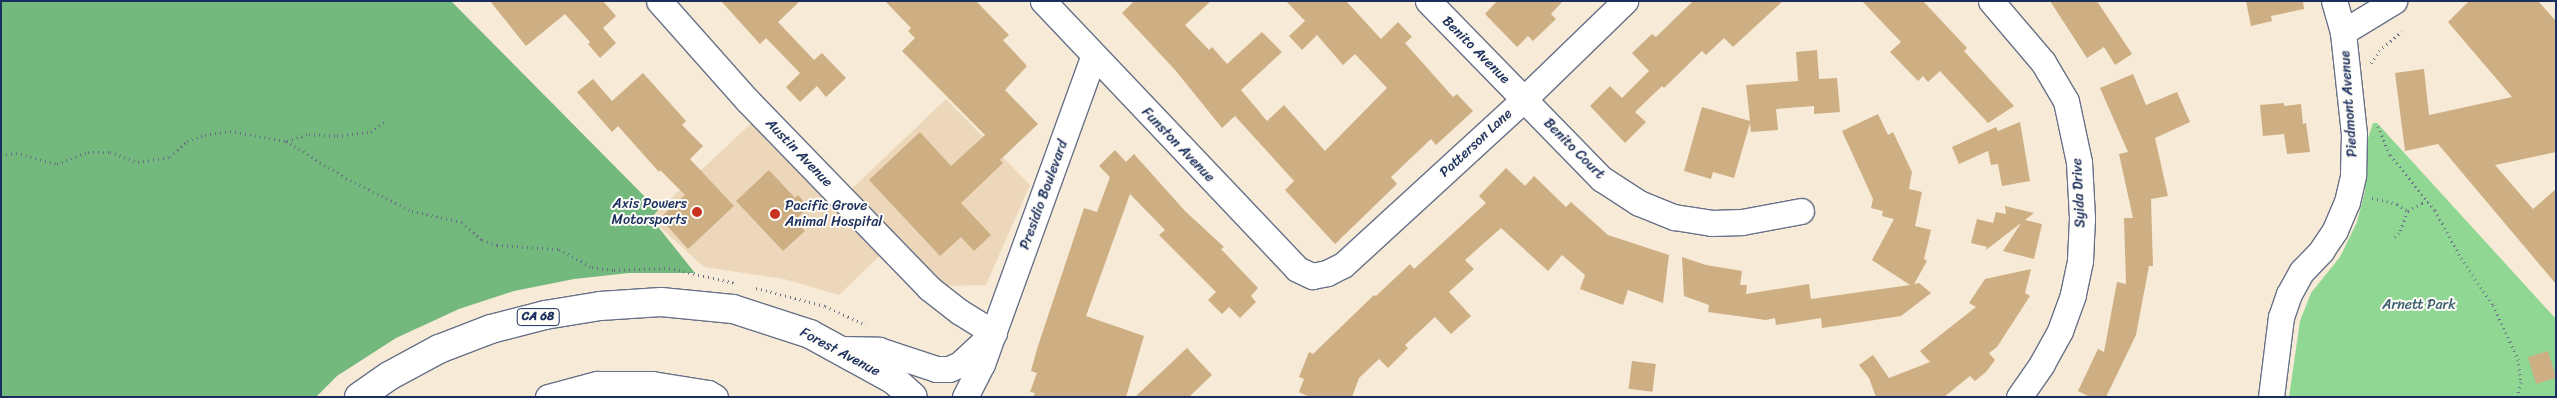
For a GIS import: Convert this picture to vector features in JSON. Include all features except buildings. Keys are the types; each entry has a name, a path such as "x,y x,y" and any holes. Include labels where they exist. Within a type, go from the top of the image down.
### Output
{"main road":[{"name":"Forest Avenue","path":"739,297 894,380 913,397"},
{"name":"CA 68","path":"360,397 389,376 439,349 491,329 544,316 600,306 739,297"}],"street":[{"name":"Austin Avenue","path":"659,1 747,100 929,288 960,312 994,333"},
{"name":"Funston Avenue","path":"1043,1 1093,57 1297,269 1312,276 1320,275"},
{"name":"Benito Avenue","path":"1428,1 1524,99"},
{"name":"Patterson Lane","path":"1320,275 1343,265 1524,99 1625,1"},
{"name":"Syida Drive","path":"1991,1 2043,62 2066,102 2079,162 2082,218 2080,261 2073,295 2060,331 2042,364 2019,397"},
{"name":"Piedmont Avenue","path":"2271,397 2281,317 2289,294 2302,271 2321,251 2335,230 2347,202 2353,175 2354,134 2343,32 2334,1"},
{"path":"2343,32 2394,1"},
{"name":"Presidio Boulevard","path":"965,397 982,364 994,333 1093,57"},
{"name":"Benito Court","path":"1524,99 1602,179 1639,203 1674,217 1712,223 1742,222 1801,211"},
{"name":"Presidio Boulevard","path":"840,350 879,350 936,369 949,369 960,364 994,333"},
{"path":"979,397 982,364"},
{"path":"548,397 597,384 652,384 708,393 715,397"}],"path":[{"path":"2370,69 2372,61 2379,52 2402,31"},
{"path":"2376,119 2390,155 2428,202 2461,258 2493,305 2518,359 2521,382 2517,397"},
{"path":"286,141 309,134 338,136 371,132 385,122"},
{"path":"1,155 16,153 57,164 88,152 110,152 138,162 170,157 187,141 205,135 230,131 286,141 346,178 412,211 462,222 482,240 496,245 559,248 592,267 614,270 669,268 739,297"},
{"path":"2394,237 2399,233 2408,211 2422,203 2428,202"},
{"path":"2396,204 2408,211"},
{"path":"753,287 825,306 868,326"}],"shaded area":[{"path":"946,99 1030,185 986,285 945,286 895,241 839,295 784,279 704,267 650,218 761,114 842,198"}],"green space":[{"path":"1,1 451,1 658,210 651,218 695,273 629,273 574,279 514,291 459,309 396,338 337,376 316,397 1,397"},
{"name":"Arnett Park","path":"2373,123 2377,123 2556,319 2556,397 2289,397 2300,321 2311,293 2340,257 2357,222 2365,191 2367,141"}],"place":[{"name":"Axis Powers Motorsports","path":"697,212"},
{"name":"Pacific Grove Animal Hospital","path":"775,214"}]}
